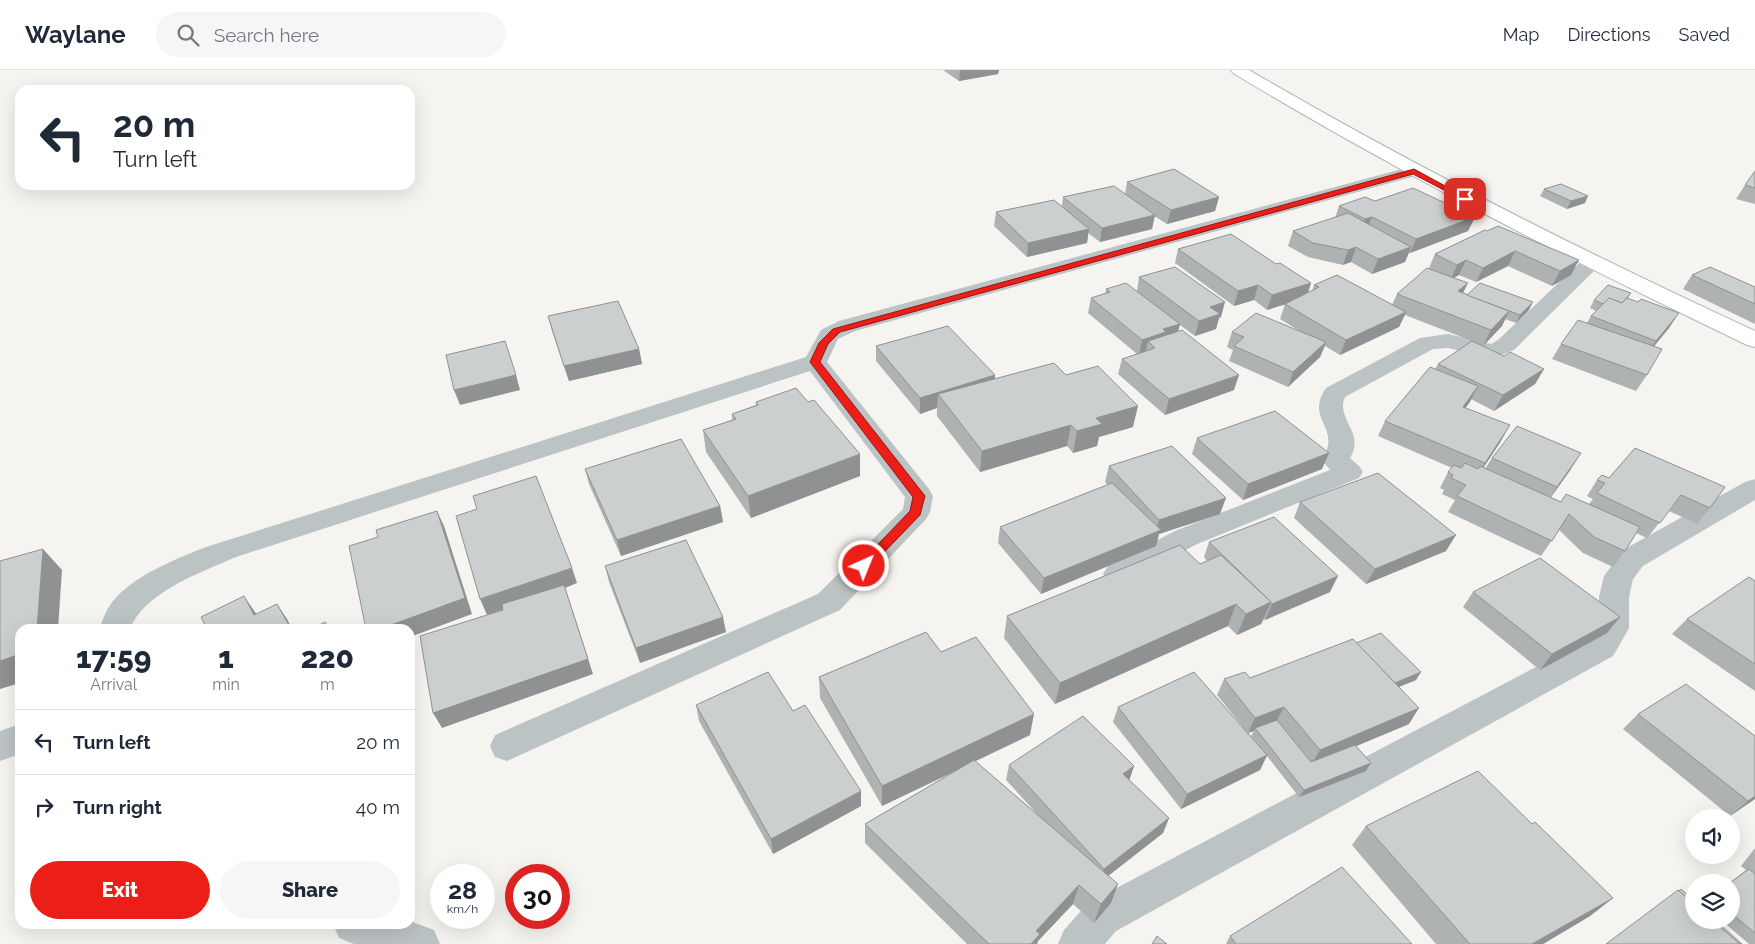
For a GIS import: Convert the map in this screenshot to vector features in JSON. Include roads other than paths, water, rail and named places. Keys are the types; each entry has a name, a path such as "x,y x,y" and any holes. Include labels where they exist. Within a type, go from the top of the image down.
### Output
{"street":[{"path":"1238,70 1414,171 1500,217 1755,340"},
{"path":"116,624 124,609 154,585 187,566 226,550 815,362 829,335 846,326 1414,171"},
{"path":"1097,585 1185,538 1350,472 1335,460 1342,452 1343,442 1330,407 1330,399 1335,393 1428,343 1448,341 1494,351 1506,345 1592,262"},
{"path":"507,746 829,602 916,512 919,496 815,362"},
{"path":"1078,944 1102,917 1602,647 1613,628 1614,597 1619,576 1633,558 1755,488"},
{"path":"0,746 15,740"},
{"path":"370,929 420,944"}]}
